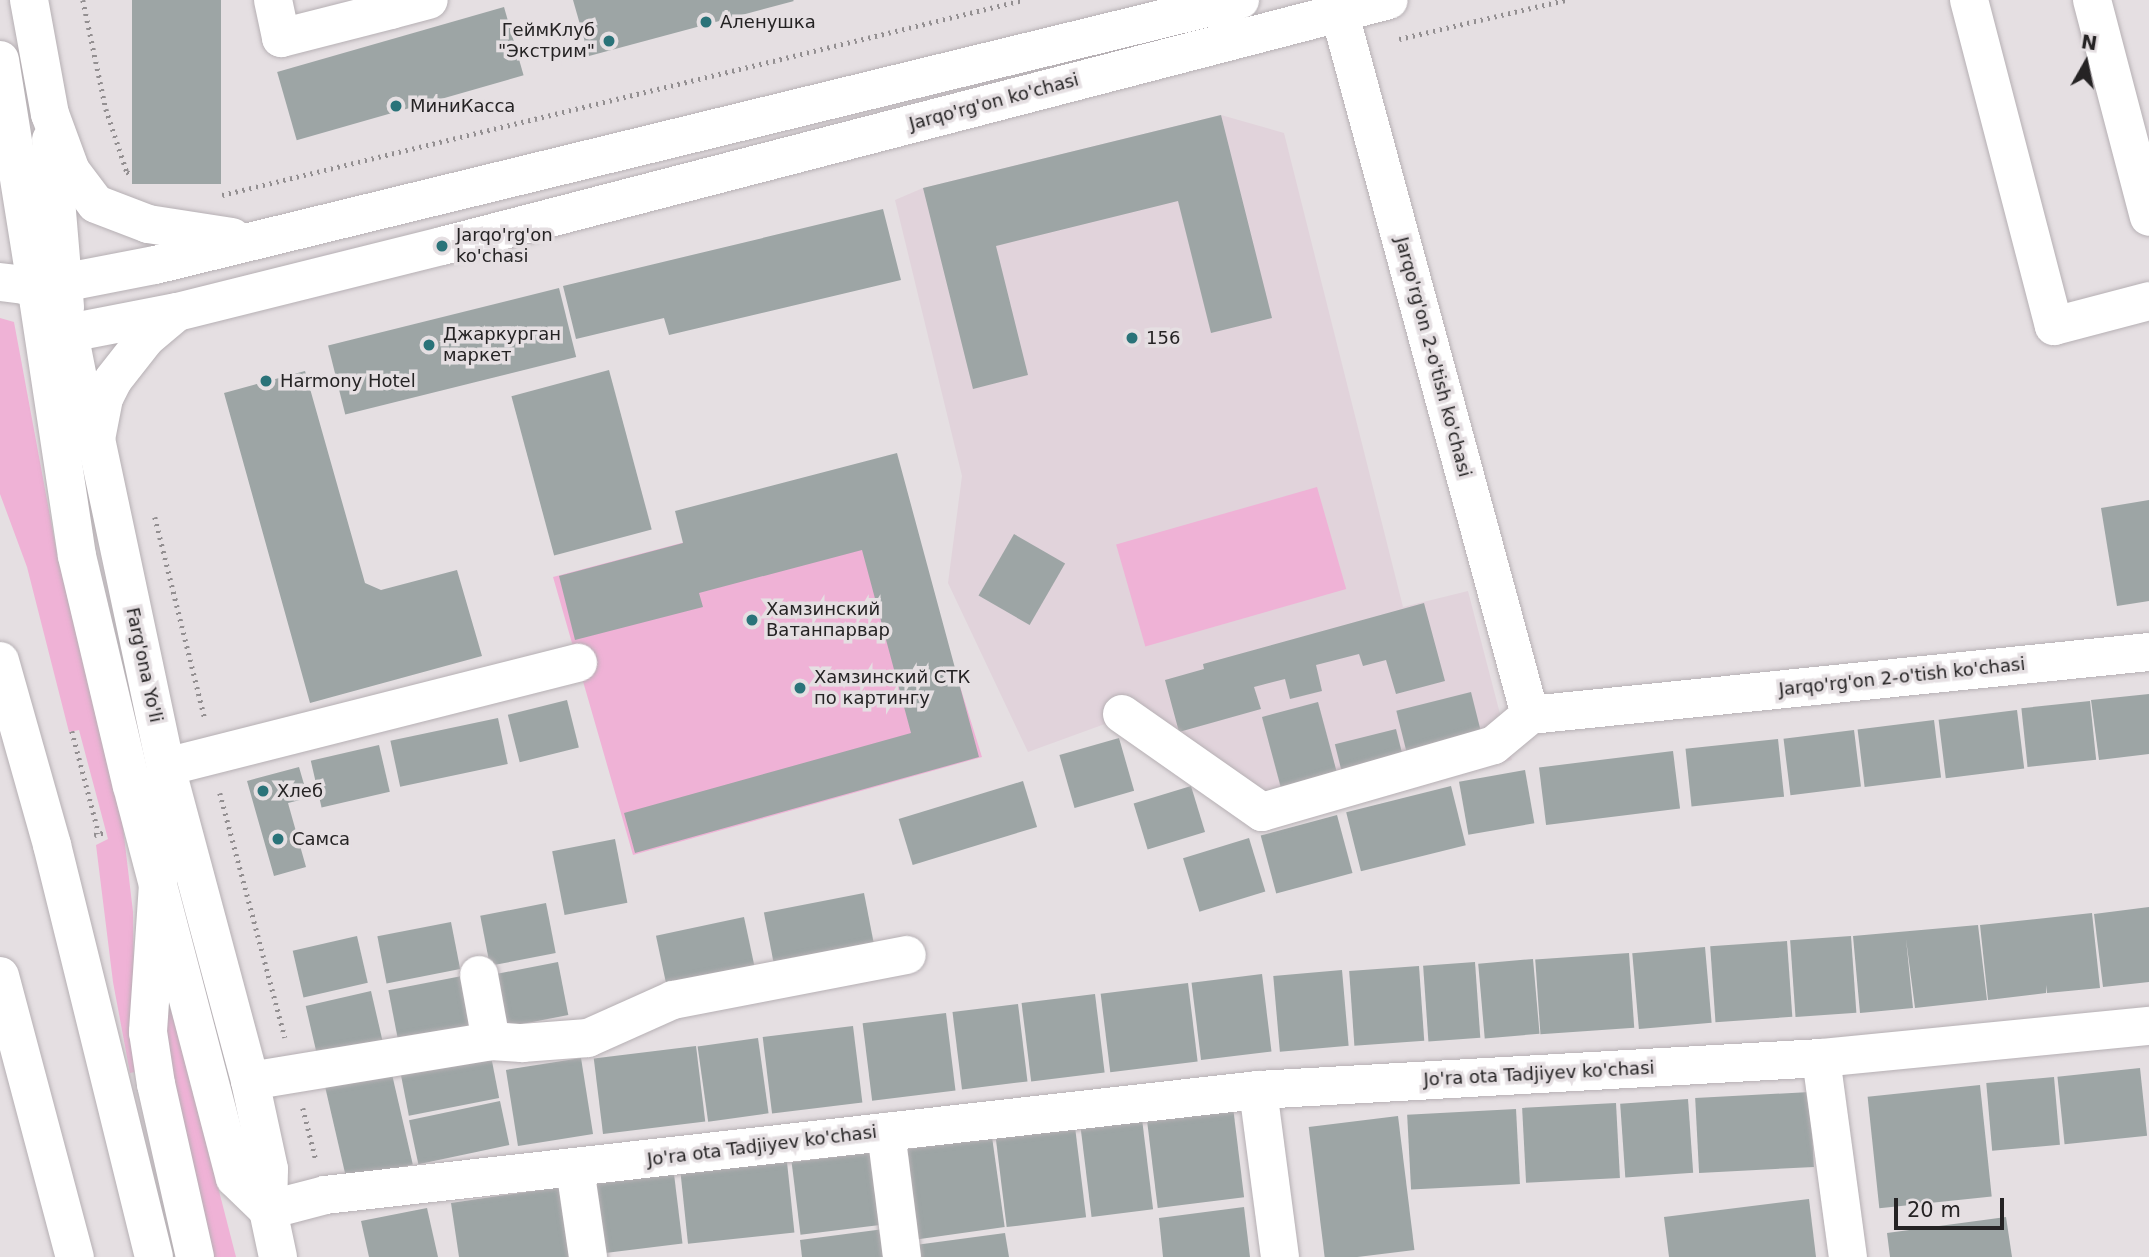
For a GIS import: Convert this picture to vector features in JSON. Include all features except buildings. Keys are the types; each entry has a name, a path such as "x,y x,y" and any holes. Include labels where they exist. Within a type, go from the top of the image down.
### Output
{"street":[{"path":"29,0 50,114 71,172 96,204 148,225 251,240"},
{"path":"273,0 281,38 389,5 429,0"},
{"name":"Jarqo'rg'on ko'chasi","path":"69,333 177,313 1337,6 1389,0"},
{"path":"1969,0 2054,326 2149,301"},
{"path":"2092,0 2149,217"},
{"path":"0,60 33,283 155,265 1230,1"},
{"name":"Jarqo'rg'on 2-o'tish ko'chasi","path":"1337,6 1530,715 2149,652"},
{"name":"Farg'ona Yo'li","path":"50,114 33,283 77,556 234,1178 268,1210"},
{"name":"Farg'ona Yo'li","path":"33,283 69,333 83,403 96,439 166,767 250,1081 269,1169 268,1210 278,1257"},
{"path":"96,439 104,398 113,380 146,338 177,313"},
{"path":"0,661 52,845 154,1257"},
{"path":"195,1257 156,1084 148,1032 166,767 578,663"},
{"path":"1122,714 1262,812 1494,745 1530,715"},
{"path":"250,1081 491,1041 522,1043 588,1038 673,1000 907,955"},
{"path":"479,975 491,1041"},
{"path":"0,976 75,1257"},
{"name":"Jo'ra ota Tadjiyev ko'chasi","path":"268,1210 325,1195 1258,1090 1821,1058 2149,1026"},
{"path":"1821,1058 1848,1257"},
{"path":"1258,1090 1280,1257"},
{"path":"886,1132 902,1257"},
{"path":"575,1168 587,1257"}],"path":[{"path":"83,0 106,109 127,172 137,179"},
{"path":"220,195 1023,0"},
{"path":"1349,51 1565,0"},
{"path":"154,513 206,723"},
{"path":"72,732 99,834"},
{"path":"218,786 325,1195"}],"shaded area":[{"name":"156","path":"1221,115 1284,133 1403,607 1468,591 1512,760 1260,825 1113,721 1028,752 948,583 962,476 895,200 923,188"},
{"path":"0,318 14,322 58,559 122,819 133,912 135,1072 130,1073 113,982 96,845 108,839 79,730 69,732 27,567 0,494"},
{"name":"Хамзинский Ватанпарвар","path":"890,461 982,757 633,855 553,577 685,542"},
{"path":"1317,487 1346,589 1145,647 1116,545"},
{"path":"164,977 236,1257 213,1257 165,1062"}],"place":[{"name":"Аленушка","path":"706,22"},
{"name":"ГеймКлуб \"Экстрим\"","path":"609,41"},
{"name":"МиниКасса","path":"396,106"},
{"name":"Jarqo'rg'on ko'chasi","path":"442,246"},
{"name":"156","path":"1132,338"},
{"name":"Джаркурган маркет","path":"429,345"},
{"name":"Harmony Hotel","path":"266,381"},
{"name":"Хамзинский Ватанпарвар","path":"752,620"},
{"name":"Хамзинский СТК по картингу","path":"800,688"},
{"name":"Хлеб","path":"263,791"},
{"name":"Самса","path":"278,839"}]}
